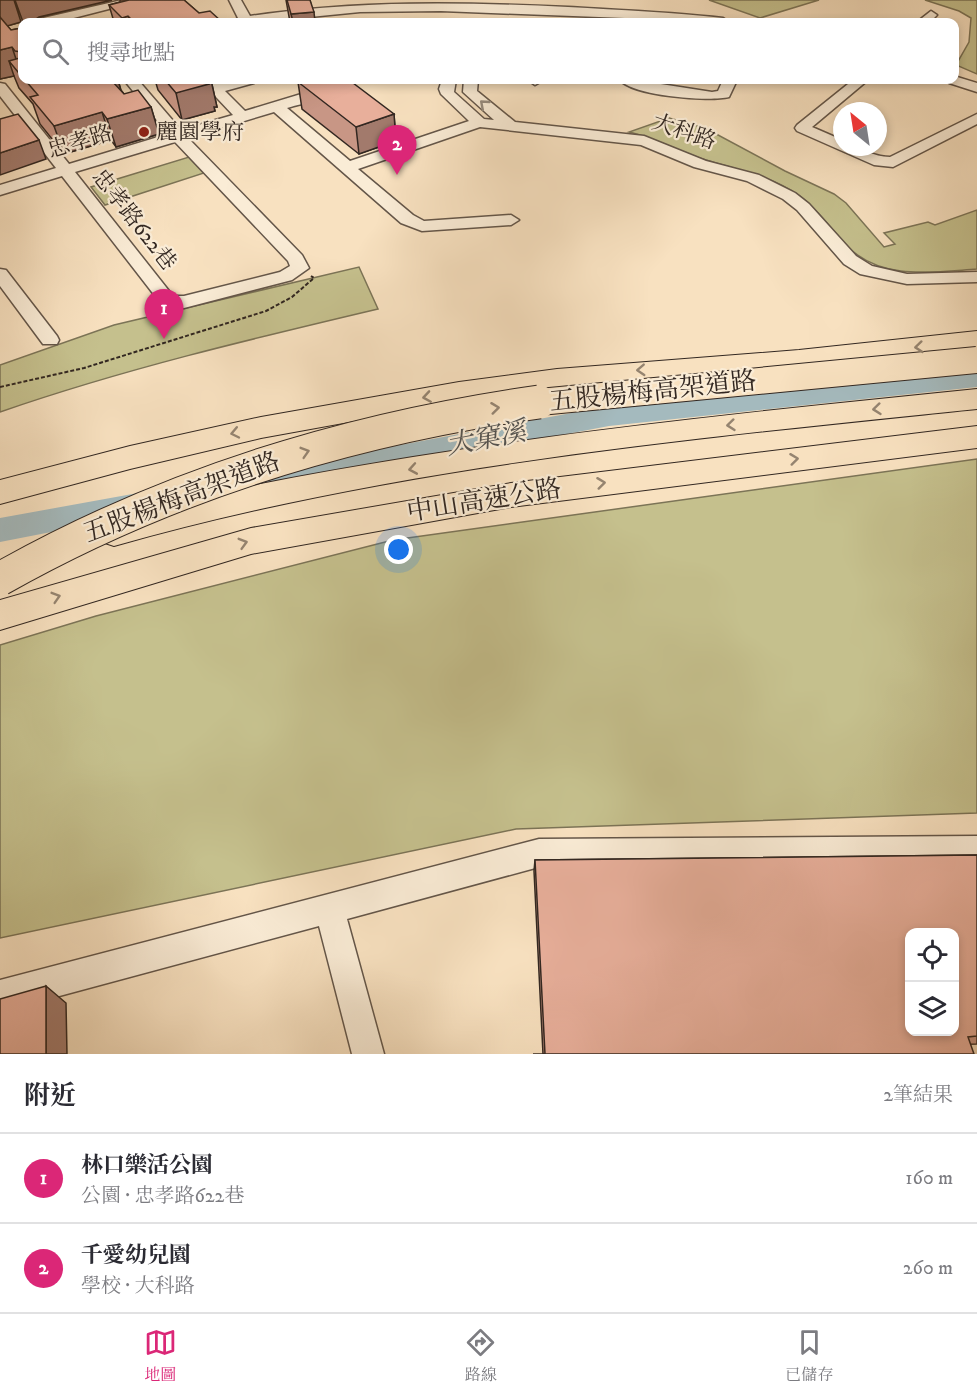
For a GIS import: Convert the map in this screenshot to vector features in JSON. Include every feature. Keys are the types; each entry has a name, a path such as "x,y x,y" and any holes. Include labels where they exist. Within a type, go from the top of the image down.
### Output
{"highway":[{"name":"五股楊梅高架道路","path":"0,492 220,436 431,396 619,372 773,362 977,340"},
{"name":"五股楊梅高架道路","path":"0,579 85,534 168,498 246,470 331,444 440,418 488,409 575,399 977,360"},
{"name":"中山高速公路","path":"0,567 156,521 308,488 482,457 634,436 977,399"},
{"name":"中山高速公路","path":"0,615 251,541 511,495 977,437"}],"street":[{"path":"61,18 138,0"},
{"path":"235,0 241,18"},
{"path":"635,18 639,0"},
{"path":"271,18 410,3 433,5 471,3 624,18"},
{"path":"467,18 471,3"},
{"path":"429,18 433,5"},
{"path":"959,82 977,88"},
{"path":"134,84 177,135 296,259 300,268"},
{"path":"212,84 242,116"},
{"name":"忠孝路","path":"0,190 276,106 339,84"},
{"path":"448,84 446,89 448,94 480,123"},
{"path":"471,84 470,92 509,125"},
{"path":"633,84 712,96 724,94 728,84"},
{"path":"834,102 856,84"},
{"name":"忠孝路622巷","path":"4,85 29,125 168,301 184,302 286,276 300,268"},
{"path":"833,103 802,128 833,142"},
{"path":"276,106 407,219 422,226 511,220"},
{"path":"866,156 879,162 893,162 977,118"},
{"name":"大科路","path":"346,168 459,128 480,123 644,141 700,164 753,178 803,207 850,260 884,276 931,280 977,277"},
{"path":"10,131 29,125"},
{"path":"0,274 50,340"},
{"path":"0,996 539,853 977,849"},
{"path":"329,909 368,1054"}],"path":[{"path":"0,387 84,368 287,303 314,278 300,268"}],"shaded area":[{"path":"709,0 819,0 760,18"},
{"path":"925,0 977,0 977,74 959,66 959,60 969,42 971,18 959,11"},
{"path":"669,118 705,128 785,171 834,194 846,203 884,247 895,244 884,233 928,222 935,225 977,210 977,269 908,272 875,265 847,246 813,207 800,196 778,183 696,157 629,132"},
{"path":"189,157 204,173 105,205 91,187"},
{"path":"359,267 378,309 141,368 0,412 0,365 114,325"},
{"path":"977,459 977,813 516,829 0,938 0,645 96,616 393,540"}],"building":[{"path":"129,0 184,0 199,13 210,11 218,18 130,18 128,16 122,18 109,5"},
{"path":"287,0 310,0 314,12 291,14"},
{"path":"0,17 11,30 18,29 18,51 12,47 0,50"},
{"path":"18,59 18,72 9,61"},
{"path":"28,84 115,84 124,94 138,90 151,107 107,119 102,112 54,126 30,97 38,95"},
{"path":"168,84 209,84 176,93"},
{"path":"301,84 354,84 394,114 356,127"},
{"path":"18,114 39,140 0,153 0,119"},
{"path":"977,855 977,1036 968,1037 974,1054 545,1054 535,860"},
{"path":"46,986 46,1054 0,1054 0,999"}],"waterway":[{"name":"大窠溪","path":"228,488 609,416 977,378"},
{"name":"大窠溪","path":"0,530 138,505"}],"place":[{"name":"麗園學府","path":"144,132"},
{"name":"千愛幼兒園","path":"397,175"},
{"name":"林口樂活公園","path":"164,339"}]}
